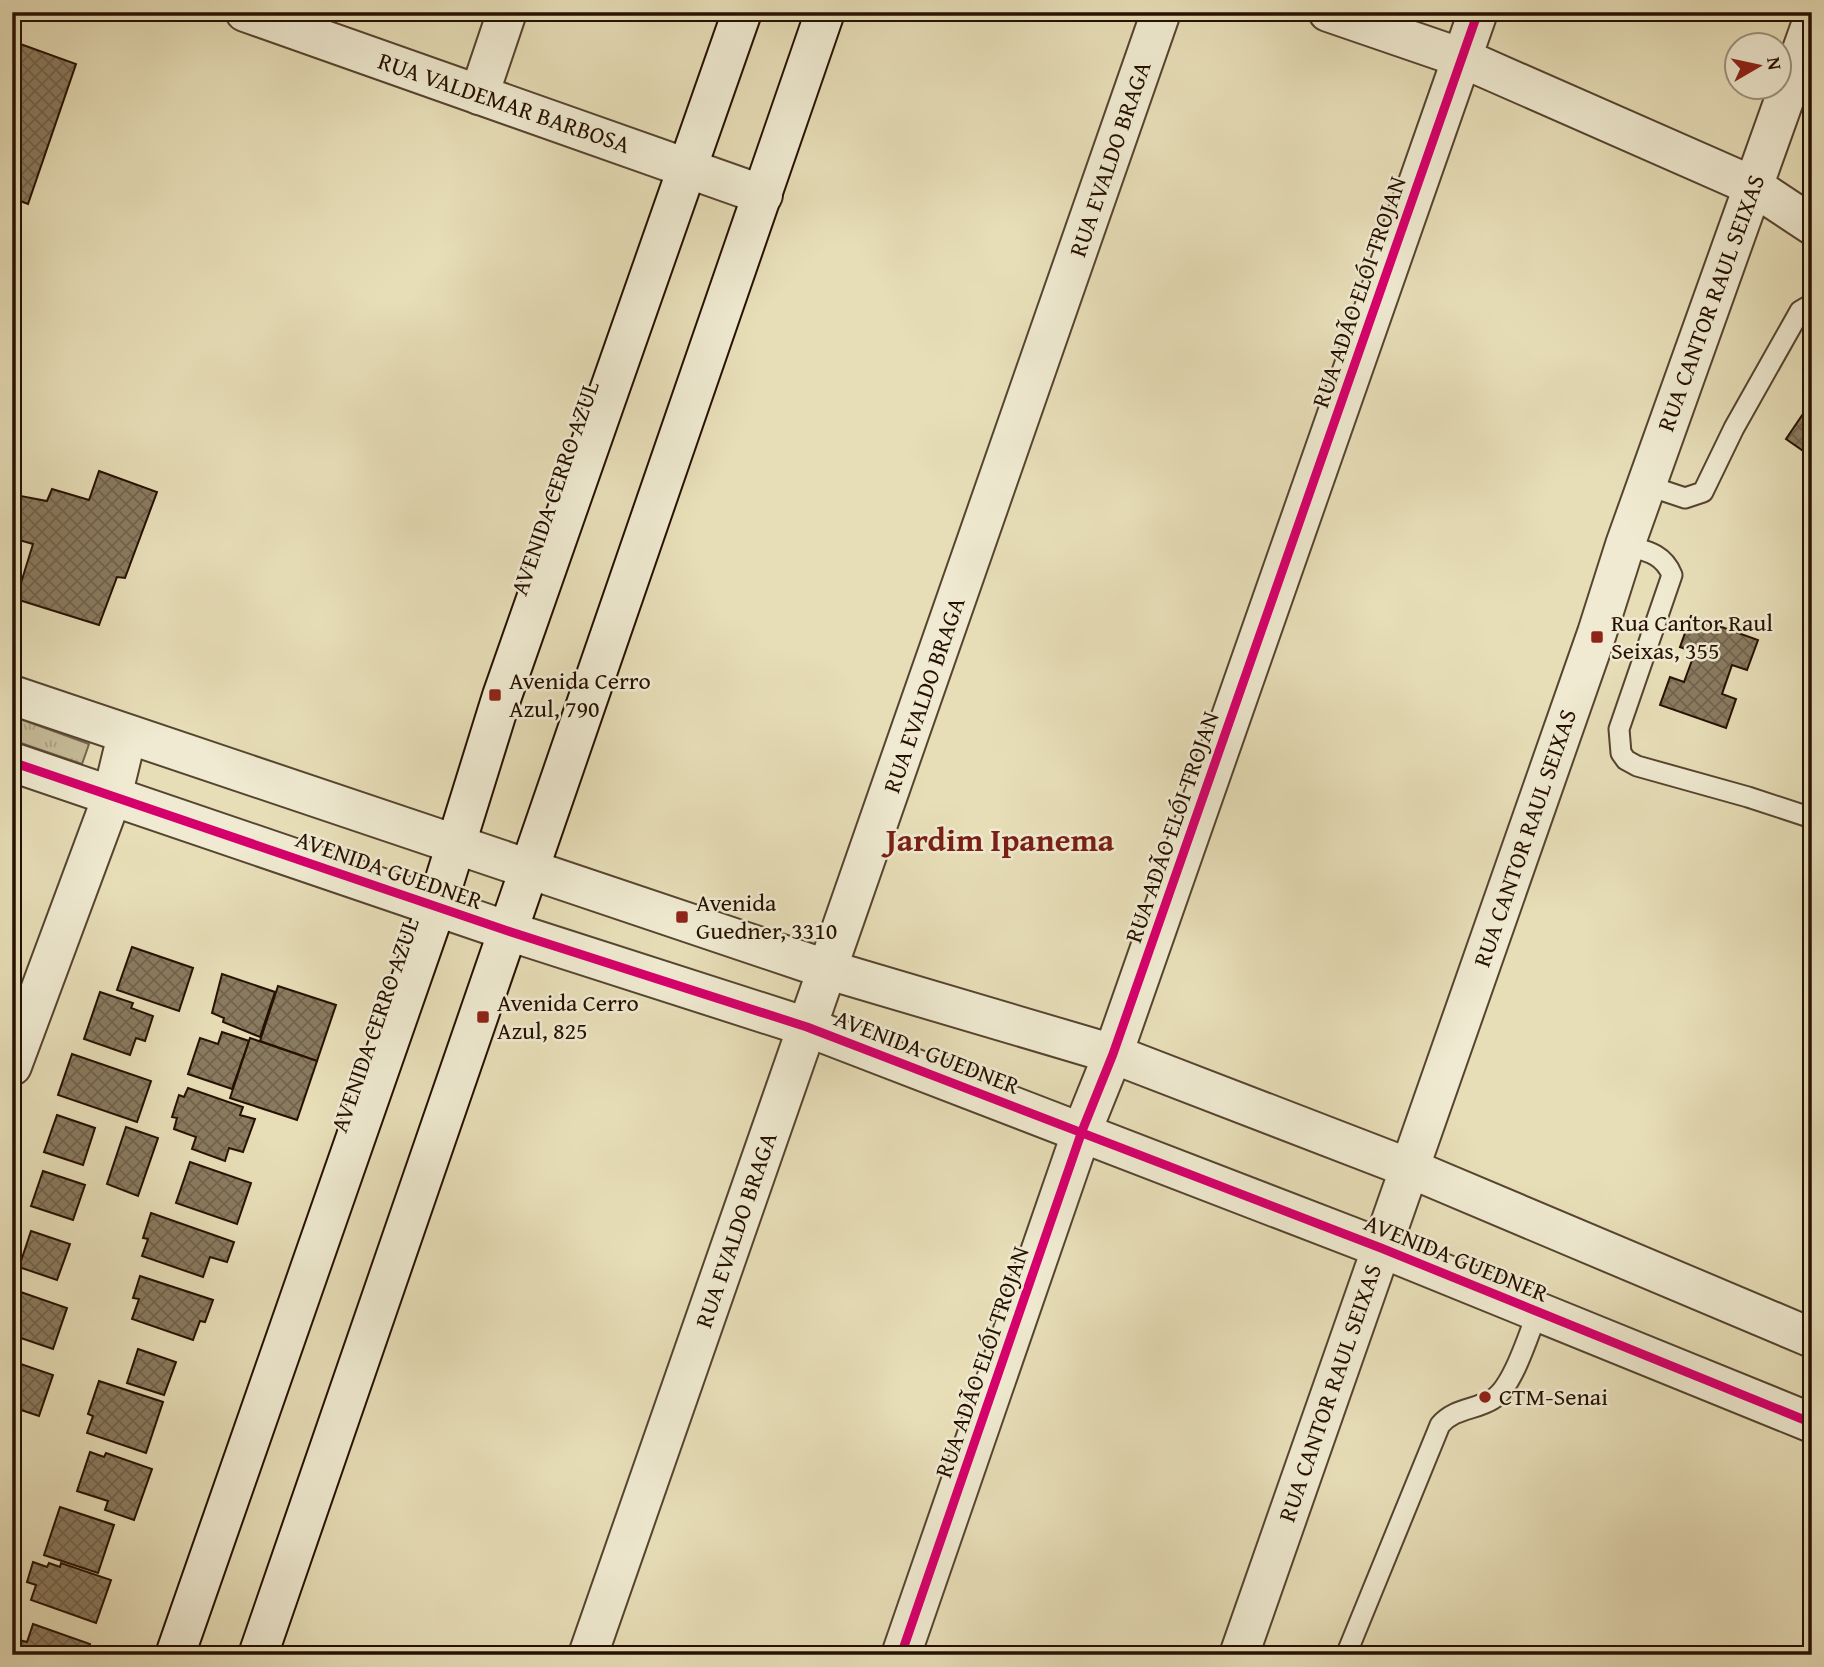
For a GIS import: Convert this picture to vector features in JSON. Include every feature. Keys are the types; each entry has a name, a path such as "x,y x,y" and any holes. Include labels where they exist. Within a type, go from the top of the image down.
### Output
{"street":[{"name":"RUA VALDEMAR BARBOSA","path":"245,12 762,195"},
{"path":"479,95 507,12"},
{"name":"AVENIDA CERRO AZUL","path":"175,1655 437,905 502,696 742,12"},
{"path":"258,1655 510,932 825,12"},
{"name":"RUA EVALDO BRAGA","path":"588,1655 1161,12"},
{"path":"1328,12 1462,58 1753,186 1812,225"},
{"name":"RUA ADÃO ELÓI TROJAN","path":"901,1655 1082,1131 1113,1054 1478,12"},
{"name":"RUA CANTOR RAUL SEIXAS","path":"1239,1655 1646,485 1812,22"},
{"name":"AVENIDA GUEDNER","path":"12,695 829,970 1113,1054 1409,1168 1812,1338"},
{"path":"12,1066 111,797 127,735"},
{"name":"AVENIDA GUEDNER","path":"12,761 510,932 807,1027 1381,1248 1812,1423"}],"lane":[{"path":"1646,485 1685,498 1703,492 1734,428 1800,311 1812,304"},
{"path":"1625,545 1656,554 1665,561 1671,575 1619,729 1621,752 1626,760 1650,770 1812,818"},
{"path":"1346,1655 1440,1425 1448,1415 1492,1399 1504,1390 1538,1311"}],"green space":[{"path":"12,716 89,744 82,764 12,740"}],"building":[{"path":"12,41 76,64 28,204 12,198"},
{"path":"1803,414 1812,420 1812,457 1786,439"},
{"path":"99,471 157,492 125,578 117,577 99,625 16,599 33,544 12,538 12,512 21,496 47,501 52,489 89,500"},
{"path":"1691,616 1758,640 1747,670 1732,665 1722,694 1736,699 1726,728 1660,705 1670,677 1684,682 1695,652 1680,647"},
{"path":"132,947 193,968 179,1011 117,990"},
{"path":"222,974 275,992 260,1037 223,1022 224,1018 212,1013"},
{"path":"278,986 336,1005 317,1061 260,1041"},
{"path":"100,992 133,1003 131,1008 153,1016 145,1041 136,1038 130,1055 84,1039"},
{"path":"222,1032 249,1041 232,1089 188,1074 200,1038 218,1044"},
{"path":"250,1038 317,1061 297,1120 230,1098"},
{"path":"72,1054 151,1081 137,1122 58,1095"},
{"path":"188,1088 243,1107 240,1115 255,1119 243,1152 229,1148 225,1161 192,1149 196,1137 174,1129 177,1118 172,1117 179,1095 184,1097"},
{"path":"57,1115 95,1128 83,1165 44,1152"},
{"path":"126,1127 158,1138 138,1196 107,1184"},
{"path":"190,1162 251,1183 237,1224 176,1203"},
{"path":"43,1171 85,1185 73,1220 31,1206"},
{"path":"151,1213 234,1242 227,1262 210,1257 203,1277 142,1256 148,1239 143,1238"},
{"path":"31,1231 70,1244 57,1280 19,1267"},
{"path":"140,1276 213,1300 205,1322 200,1321 193,1340 132,1319 139,1299 133,1298"},
{"path":"12,1289 67,1308 53,1349 12,1335"},
{"path":"138,1349 176,1362 164,1395 127,1383"},
{"path":"12,1361 53,1375 39,1416 12,1407"},
{"path":"99,1381 163,1402 146,1453 87,1433 93,1416 88,1414"},
{"path":"90,1452 104,1457 106,1453 152,1469 134,1520 105,1510 108,1501 77,1491"},
{"path":"60,1507 114,1525 98,1573 44,1555"},
{"path":"33,1562 47,1567 49,1563 60,1567 61,1563 111,1580 96,1623 31,1600 36,1585 27,1582"},
{"path":"33,1624 90,1644 86,1655 14,1655 19,1640 27,1642"}],"cycle path":[{"path":"901,1655 1082,1131 1113,1054 1478,12"},
{"path":"12,762 511,932 807,1027 1381,1248 1812,1423"}],"place":[{"name":"Rua Cantor Raul Seixas, 355","path":"1597,637"},
{"name":"Avenida Cerro Azul, 790","path":"495,695"},
{"name":"Avenida Guedner, 3310","path":"682,917"},
{"name":"Avenida Cerro Azul, 825","path":"483,1017"},
{"name":"CTM-Senai","path":"1485,1397"}],"district":[{"name":"Jardim Ipanema","path":"1000,840"}]}
